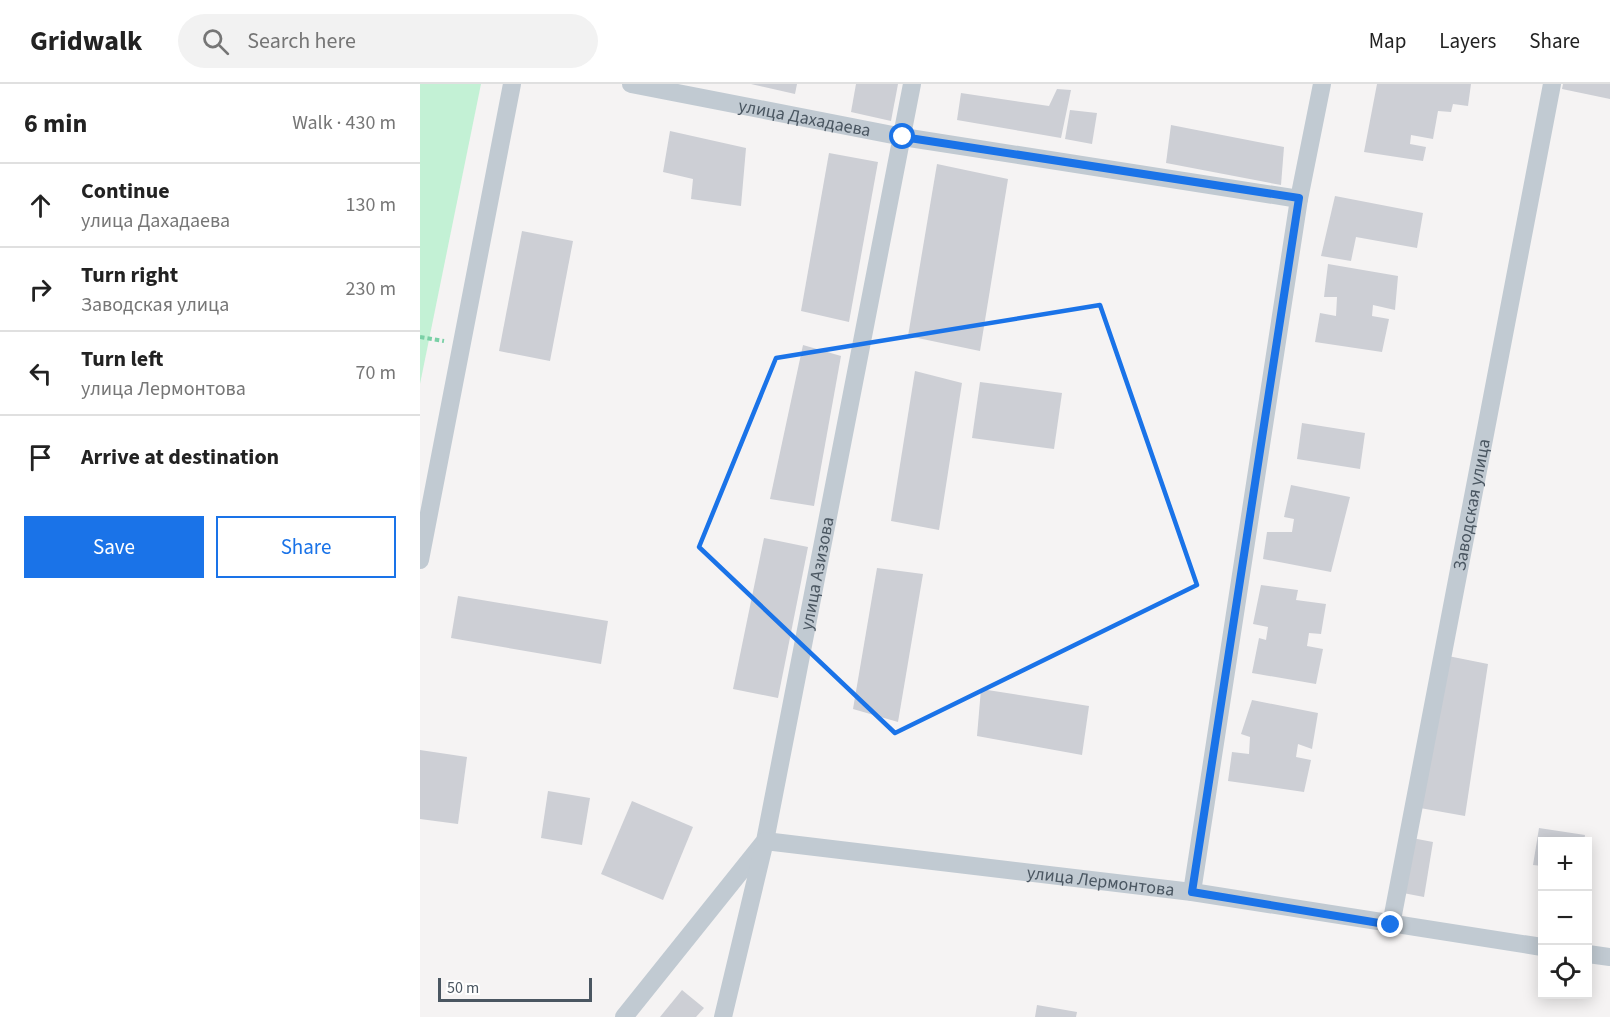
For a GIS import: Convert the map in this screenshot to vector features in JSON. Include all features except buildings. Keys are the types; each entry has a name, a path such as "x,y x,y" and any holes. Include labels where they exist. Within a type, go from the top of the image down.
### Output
{"street":[{"path":"420,560 512,84"},
{"name":"улица Дахадаева","path":"631,84 903,137 1299,198"},
{"name":"улица Азизова","path":"624,1017 765,841 912,84"},
{"path":"1192,892 1299,198 1322,84"},
{"name":"Заводская улица","path":"1391,925 1552,84"},
{"path":"723,1017 765,841"},
{"name":"улица Лермонтова","path":"765,841 1192,892 1538,946"},
{"path":"1592,955 1610,957"}],"path":[{"path":"420,337 460,344"}],"highlighted area":[{"path":"1100,305 1197,585 895,733 699,547 776,358"}],"green space":[{"path":"420,84 481,84 420,384"}],"route":[{"path":"903,137 1299,198 1192,892 1391,925"}]}
